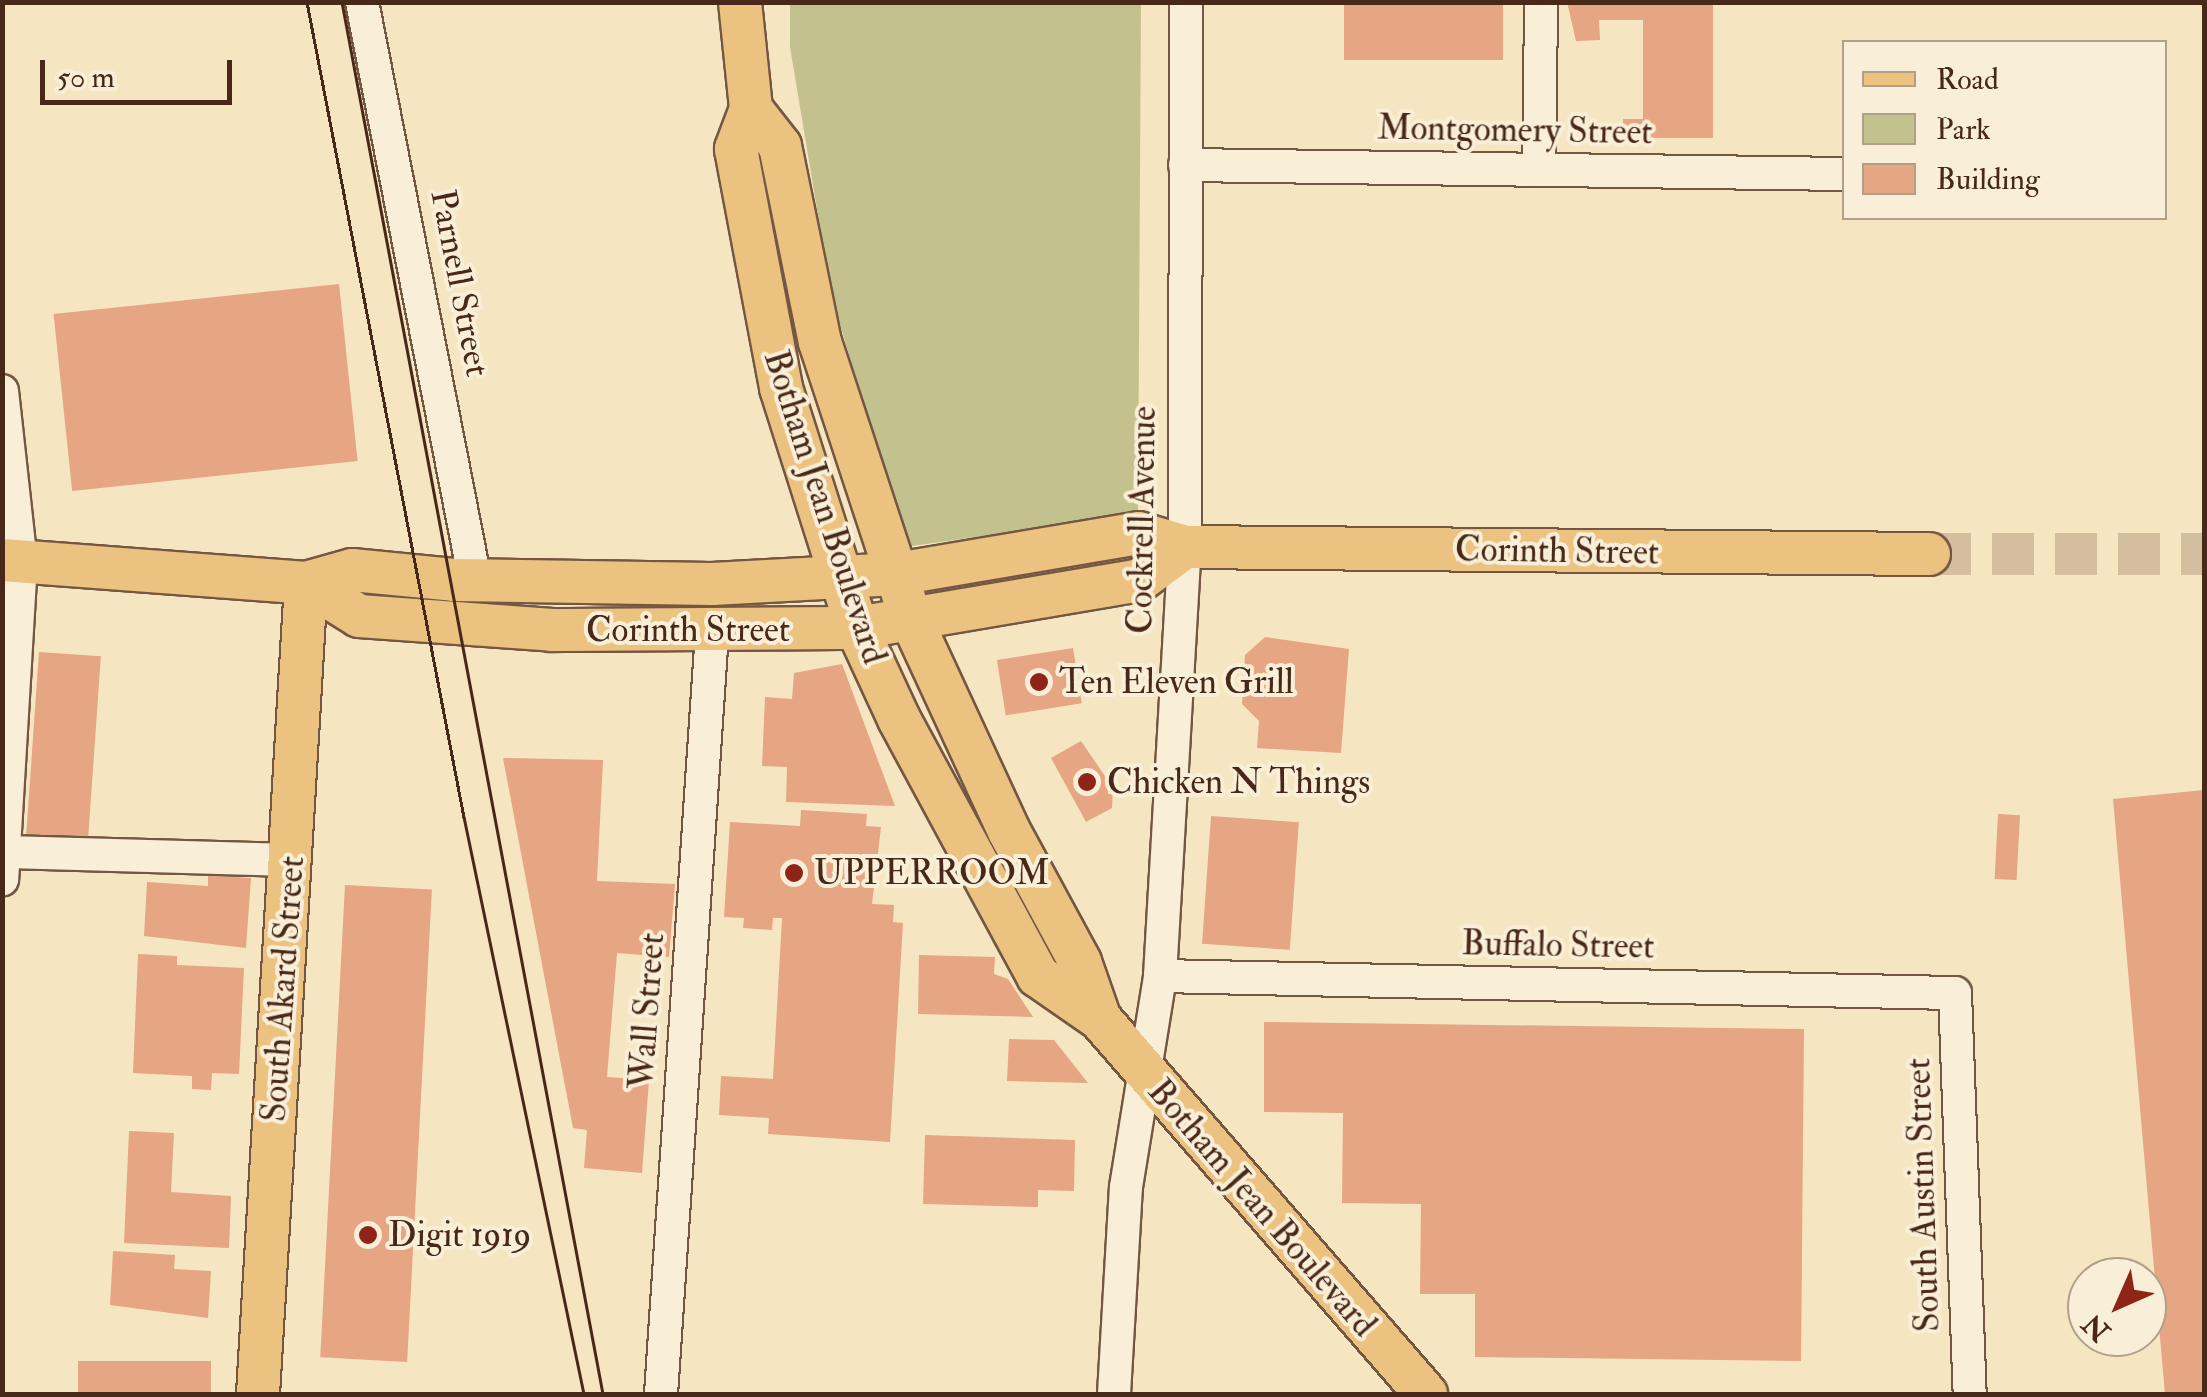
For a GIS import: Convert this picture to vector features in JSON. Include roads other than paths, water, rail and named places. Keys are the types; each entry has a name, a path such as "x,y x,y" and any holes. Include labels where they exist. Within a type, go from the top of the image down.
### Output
{"main road":[{"name":"Botham Jean Boulevard","path":"740,2 750,109 736,149 781,388 857,628 954,829 1038,976 1100,1019 1426,1394"},
{"name":"Botham Jean Boulevard","path":"750,109 780,146 820,342 912,621 1009,831 1080,962 1100,1019"},
{"name":"Corinth Street","path":"12,561 306,583 352,570 476,580 712,584 896,574 1140,533 1185,546 1929,554"},
{"name":"Corinth Street","path":"306,583 358,616 712,633 857,628 1140,580 1185,546"},
{"name":"South Akard Street","path":"258,1394 306,583"}],"street":[{"name":"Parnell Street","path":"362,2 476,580"},
{"name":"Cockrell Avenue","path":"1114,1394 1126,1188 1160,976 1185,546 1186,2"},
{"path":"1539,170 1541,2"},
{"name":"Montgomery Street","path":"1185,165 1842,174"},
{"path":"2,390 12,561 4,866 292,860"},
{"name":"Wall Street","path":"660,1394 712,633"},
{"name":"Buffalo Street","path":"1160,976 1955,992"},
{"name":"South Austin Street","path":"1955,992 1970,1394"}],"tunnel":[{"path":"1929,554 2204,554"}],"tram line":[{"path":"307,2 464,817 584,1394"},
{"path":"342,2 603,1394"}],"place":[{"name":"Ten Eleven Grill","path":"1039,682"},
{"name":"Chicken N Things","path":"1087,782"},
{"name":"UPPERROOM","path":"794,873"},
{"name":"Digit 1919","path":"368,1235"}]}
